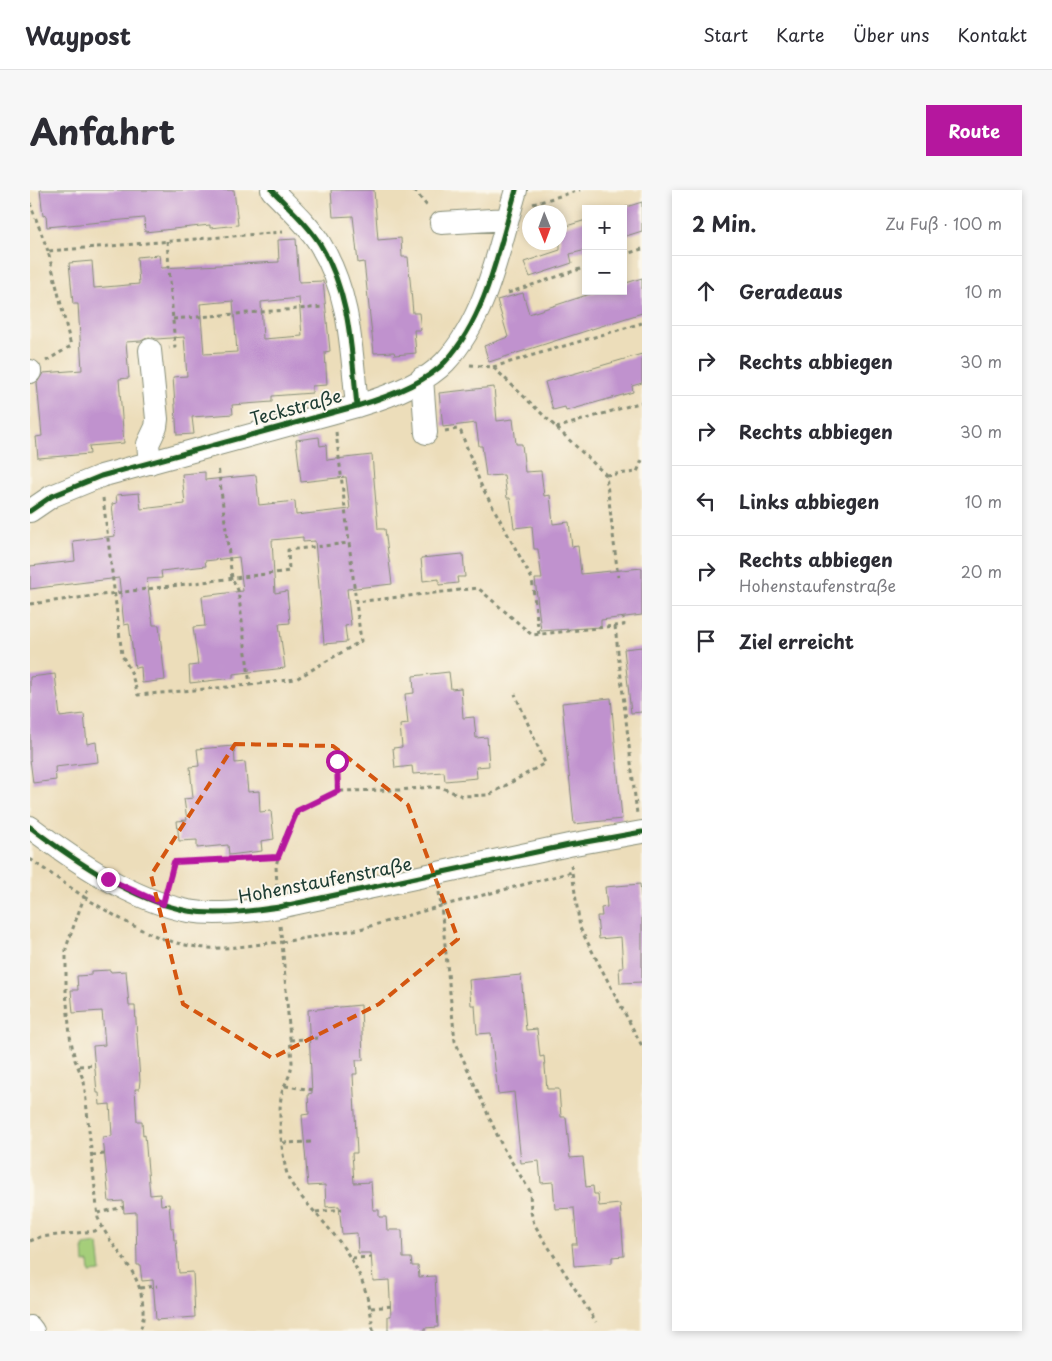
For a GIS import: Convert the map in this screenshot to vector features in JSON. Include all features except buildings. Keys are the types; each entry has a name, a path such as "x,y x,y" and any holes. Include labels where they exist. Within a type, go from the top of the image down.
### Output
{"street":[{"path":"272,190 309,229 320,244 331,265 346,305 357,406"},
{"path":"441,223 512,206"},
{"name":"Teckstraße","path":"30,511 52,496 101,476 357,406 385,397 422,378 445,362 472,322 482,301 512,206"},
{"path":"150,350 157,419 156,427 148,444 150,463"},
{"path":"422,378 426,433"},
{"name":"Hohenstaufenstraße","path":"30,827 58,848 108,879 163,904 189,911 237,913 279,907 569,845 640,832"},
{"path":"30,1327 33,1331"}],"path":[{"path":"512,206 580,190"},
{"path":"30,203 48,250 71,346 30,372"},
{"path":"48,250 167,242 309,229"},
{"path":"150,350 175,347 167,242"},
{"path":"627,254 642,249"},
{"path":"482,301 582,269"},
{"path":"172,319 346,305"},
{"path":"445,362 493,367 642,323"},
{"path":"493,367 606,475 618,577"},
{"path":"556,428 642,402"},
{"path":"101,476 113,593 122,655 131,672 138,695 296,679 361,641 333,412"},
{"path":"426,433 458,429 461,432 481,484 532,579 539,635"},
{"path":"216,445 232,578 238,590 250,685"},
{"path":"606,475 637,472 642,460"},
{"path":"30,604 289,571 288,550 349,543"},
{"path":"356,602 478,588 532,635 624,625 623,618"},
{"path":"615,626 640,832"},
{"path":"373,1331 366,1288 352,1258 288,1178 283,1143 280,1096 291,1076 290,1040 276,866 278,857 297,811 338,791 399,790 431,787 442,788 462,796 489,795 545,763 515,694"},
{"path":"337,761 338,791"},
{"path":"569,845 580,928 642,1046"},
{"path":"163,904 174,862 278,857"},
{"path":"30,859 84,897 66,948 65,966 70,1036 84,1081 98,1213 102,1226 132,1270 140,1288 144,1318 139,1331"},
{"path":"282,942 360,929 572,872"},
{"path":"436,874 455,1041 503,1148 530,1192 534,1224 596,1322"},
{"path":"290,1040 319,1038"},
{"path":"79,1066 94,1064"},
{"path":"285,1086 314,1090"},
{"path":"283,1143 311,1142"},
{"path":"92,1155 104,1154"},
{"path":"98,1213 124,1207"},
{"path":"315,1212 342,1209"},
{"path":"30,1239 81,1234 95,1231 102,1226"},
{"path":"352,1258 374,1256"},
{"path":"140,1288 157,1286"},
{"path":"370,1308 393,1306"}],"highlighted area":[{"path":"235,744 333,746 408,805 458,939 379,1004 272,1058 183,1004 151,875"}],"green space":[{"path":"98,1244 101,1272 90,1273 89,1262 84,1263 83,1246"}],"cycle path":[{"path":"272,190 304,223 320,244 338,283 348,323 357,406"},
{"path":"30,511 52,496 101,476 357,406 379,399 427,377 445,362 459,344 481,303 497,258 516,190"},
{"path":"30,827 85,866 125,889 167,906 188,911 211,913 279,907 569,845 642,832"}],"route":[{"path":"108,879 163,904 174,862 278,857 297,811 338,791 337,761"}]}
